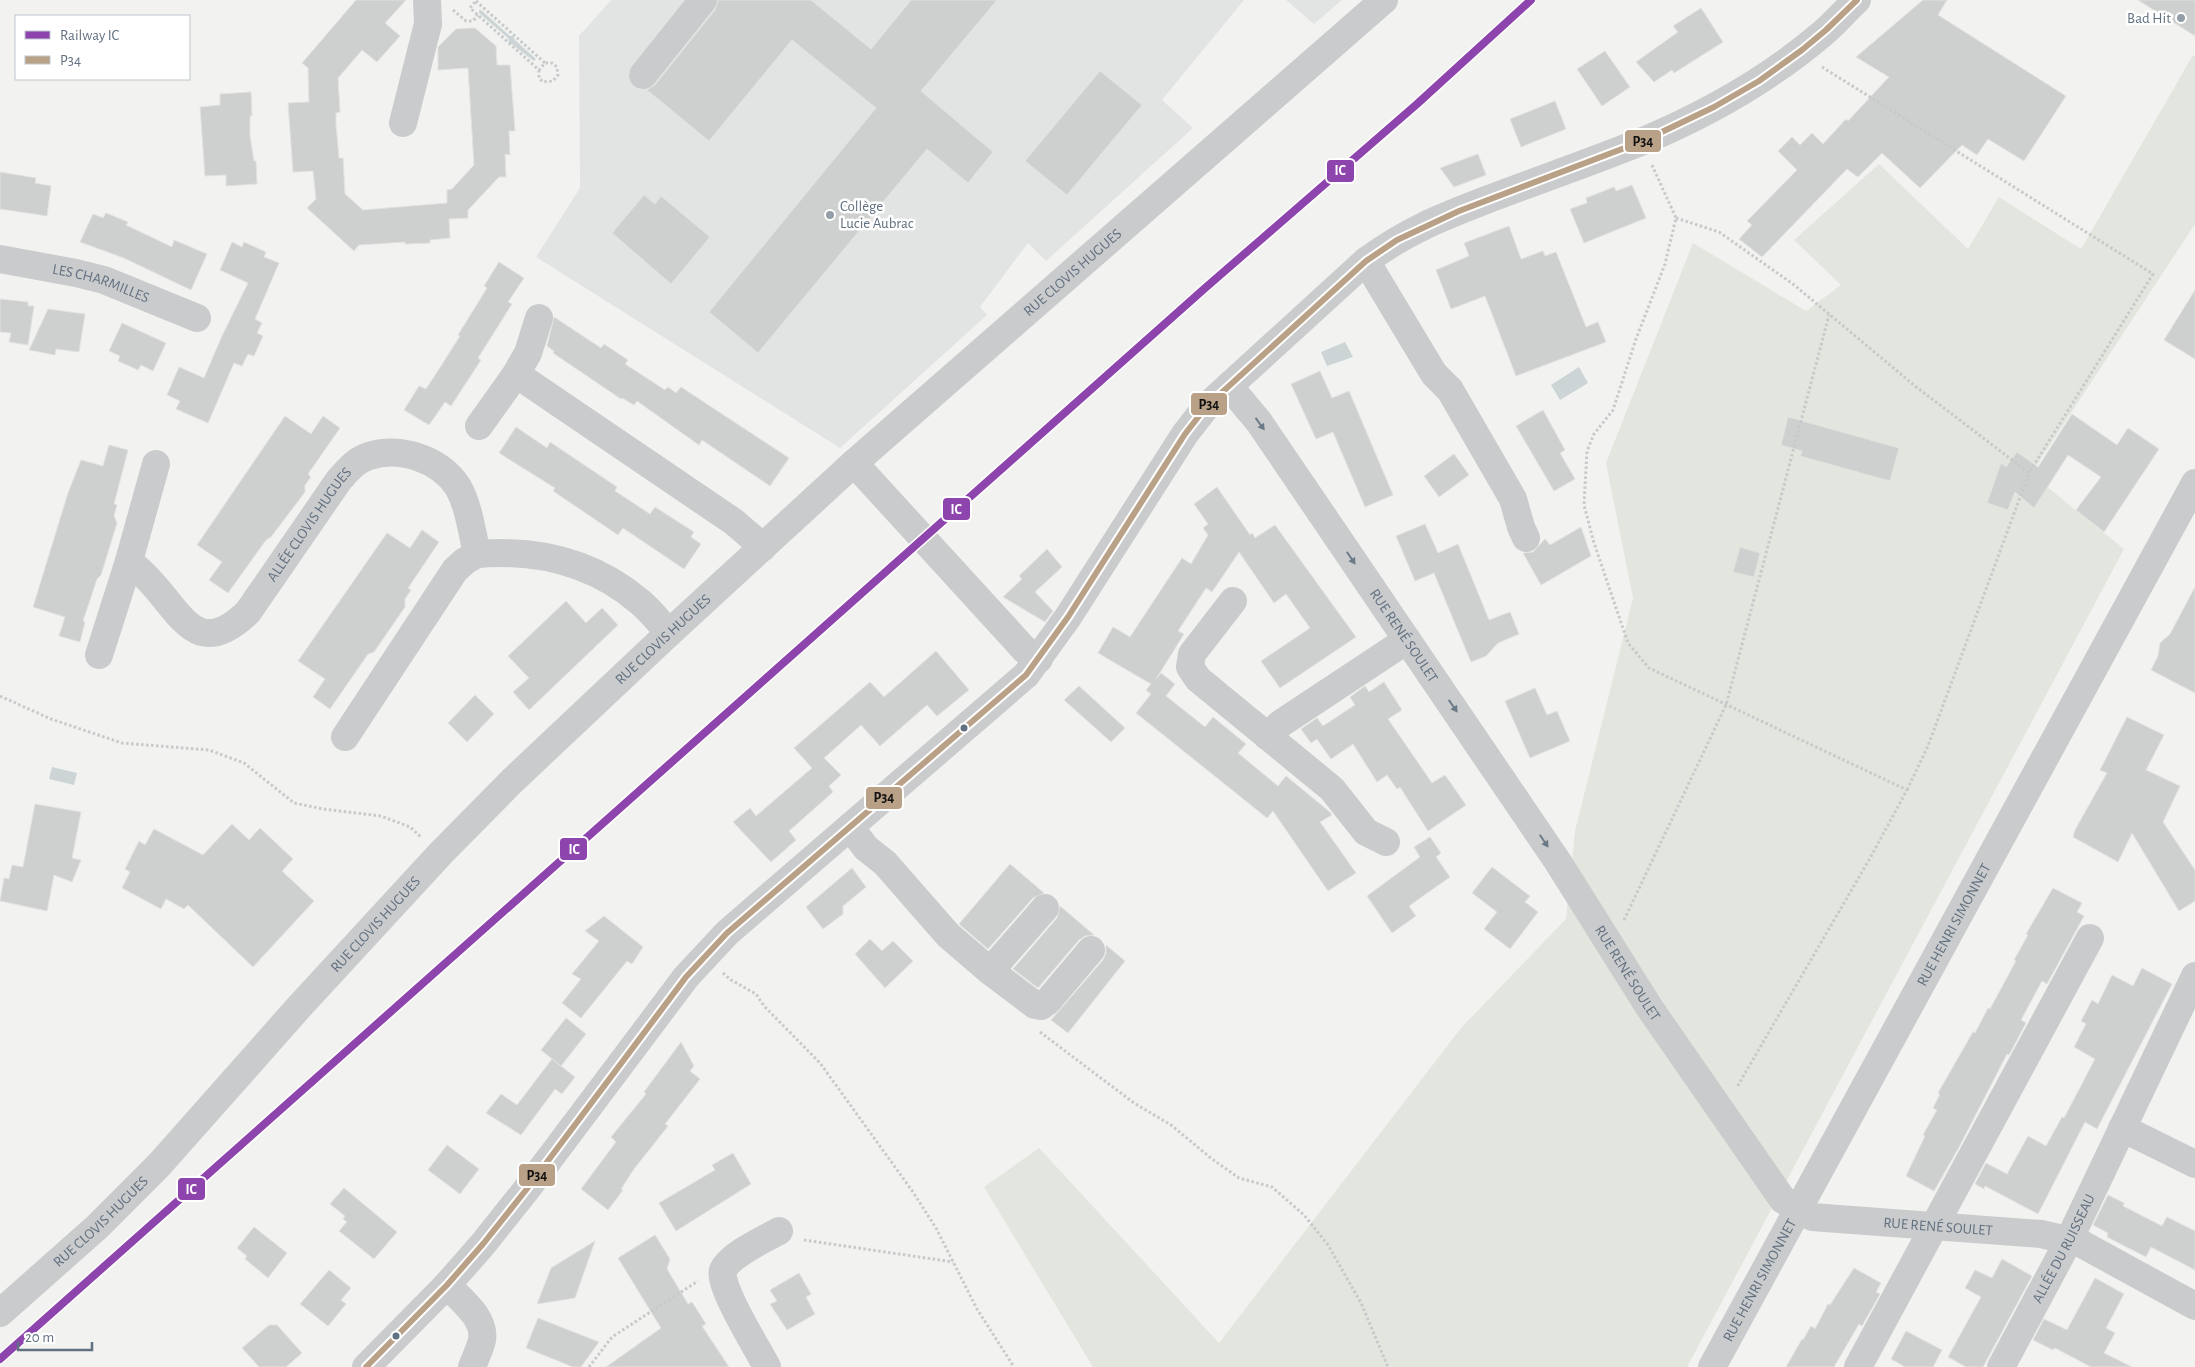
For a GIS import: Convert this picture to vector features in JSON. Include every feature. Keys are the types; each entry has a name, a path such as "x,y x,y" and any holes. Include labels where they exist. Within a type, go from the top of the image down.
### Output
{"street":[{"path":"642,75 703,0"},
{"name":"RUE CLOVIS HUGUES","path":"0,1313 97,1227 159,1165 299,1007 441,853 512,781 854,463 1384,0"},
{"path":"366,1367 447,1285 526,1190 680,985 706,954 727,933 1026,675 1068,617 1186,434 1206,407 1366,261 1390,243 1434,220 1642,141 1690,120 1743,91 1798,52 1822,34 1857,0"},
{"path":"403,124 428,24 439,3"},
{"name":"LES CHARMILLES","path":"0,259 104,280 197,318"},
{"path":"1366,261 1434,374 1450,390 1513,499 1520,527 1526,538"},
{"path":"479,426 516,374 528,353 539,318"},
{"path":"516,374 734,522 763,547"},
{"name":"RUE RENÉ SOULET","path":"1229,386 1259,422 1558,862 1649,1007 1783,1200 1812,1217 2041,1234 2080,1243 2195,1306"},
{"name":"ALLÉE CLOVIS HUGUES","path":"129,561 149,580 174,612 190,628 207,632 222,631 237,622 248,612 339,480 354,463 369,456 393,452 413,455 430,463 446,474 458,487 464,501 477,554"},
{"path":"854,463 1025,650 1039,659"},
{"path":"99,656 129,561 156,464"},
{"name":"RUE HENRI SIMONNET","path":"1712,1367 2195,484"},
{"path":"345,737 455,570 477,554 512,553 544,556 570,562 619,587 641,602 669,633"},
{"path":"1233,601 1192,654 1190,667 1198,679 1332,789 1366,832 1386,842"},
{"path":"1267,736 1280,724 1407,640"},
{"path":"850,827 866,848 885,863 948,935 990,971 1035,1005 1041,1006 1048,1001 1091,950"},
{"path":"990,971 1045,908"},
{"path":"1858,1367 2090,938"},
{"name":"ALLÉE DU RUISSEAU","path":"2001,1367 2068,1240 2195,976"},
{"path":"2122,1128 2195,1164"},
{"path":"768,1367 722,1283 724,1269 738,1255 779,1231"},
{"path":"447,1285 466,1305 478,1321 482,1331 482,1341 472,1367"}],"path":[{"path":"539,70 470,8 476,1 545,64"},
{"path":"439,3 466,21 473,21 478,15"},
{"path":"1722,1112 1869,860 1928,746 2029,473 2153,274 1798,52"},
{"path":"552,63 557,67 558,75 553,81 543,82 539,78 539,70 545,64 552,63"},
{"path":"1642,141 1676,218 1665,264 1636,339 1613,410 1594,434 1588,451 1584,505 1594,543 1628,643 1649,668 1906,790"},
{"path":"1676,218 1719,232 1793,284 1915,386 2029,473"},
{"path":"1608,942 1621,926 1634,900 1726,705 1829,315"},
{"path":"0,696 51,719 122,743 209,750 244,764 294,803 324,809 381,816 410,827 441,853"},
{"path":"706,954 731,980 756,994 764,1006 820,1063 936,1228 977,1309 1014,1367"},
{"path":"1035,1028 1134,1103 1171,1126 1239,1178 1272,1187 1304,1215 1328,1245 1361,1303 1388,1367"},
{"path":"779,1231 784,1240 790,1243 808,1239 954,1262"},
{"path":"589,1367 612,1337 706,1276 724,1269"}],"shaded area":[{"name":"Collège Lucie Aubrac","path":"611,0 1244,0 1162,100 1193,128 1046,261 1028,243 980,307 987,315 840,448 536,257 580,188 579,36"},
{"path":"1286,0 1342,0 1314,24"},
{"path":"479,10 510,36 513,36 536,59 534,61 509,42 508,38 479,13"},
{"path":"2193,55 2195,57 2195,224 2031,474 2124,549 1687,1367 1093,1367 984,1187 1039,1148 1219,1343 1461,1028 1566,919 1575,831 1633,598 1606,463 1693,243 1806,311 1841,285 1794,240 1879,164 1968,249 1999,197 2081,249"},
{"path":"1345,342 1353,357 1327,366 1321,352"},
{"path":"1579,367 1588,383 1560,400 1551,385"},
{"path":"52,767 77,773 74,785 49,779"}],"building":[{"path":"356,0 406,0 385,23 400,36 377,62 362,50 338,78 340,112 336,113 336,124 339,158 343,158 345,194 363,210 447,203 447,190 452,189 474,165 468,68 438,70 438,47 456,29 475,28 496,46 497,65 510,65 515,131 509,131 510,155 505,154 506,177 499,177 468,210 468,218 449,219 450,238 430,240 430,243 405,244 405,242 359,245 354,251 307,208 316,199 313,171 293,172 288,103 309,102 308,68 302,63"},
{"path":"718,0 811,0 871,49 911,0 997,0 921,91 993,152 968,183 927,149 758,353 709,312 876,108 792,40 709,141 647,90 655,85 715,10"},
{"path":"1923,0 1947,0 1938,15 2066,96 2024,161 1988,139 1977,155 1962,145 1920,188 1882,153 1858,177 1847,169 1762,257 1739,239 1752,225 1747,221 1797,170 1778,151 1792,137 1800,145 1812,133 1823,144 1846,119 1848,121 1889,77 1856,57"},
{"name":"Bad Hit","path":"2138,0 2195,0 2195,36"},
{"path":"1701,8 1723,42 1674,73 1672,70 1654,82 1636,62 1678,32 1673,26"},
{"path":"1605,51 1630,87 1602,106 1577,69"},
{"path":"1100,71 1142,105 1067,195 1025,161"},
{"path":"251,92 252,116 250,116 250,136 254,161 256,161 257,184 226,186 226,175 205,176 200,107 220,105 220,94"},
{"path":"1555,101 1566,129 1521,147 1510,119"},
{"path":"1478,154 1486,175 1454,187 1440,168"},
{"path":"0,172 36,178 35,183 51,186 47,216 0,209"},
{"path":"1632,185 1646,218 1584,243 1570,209 1587,203 1586,198 1614,187 1616,191"},
{"path":"644,195 655,204 661,196 710,237 671,284 612,233"},
{"path":"106,213 128,222 126,225 172,247 174,240 207,254 191,290 124,258 80,242 93,214 103,218"},
{"path":"1509,226 1521,259 1543,251 1545,256 1556,252 1586,327 1598,322 1606,342 1516,376 1485,296 1451,309 1436,270 1469,256 1464,243"},
{"path":"232,242 242,247 244,242 266,252 264,257 279,263 255,319 262,323 257,333 263,336 254,356 248,354 242,366 234,363 208,423 176,409 180,401 167,395 179,367 204,378 248,283 220,270"},
{"path":"499,262 524,278 508,302 512,304 478,358 481,360 451,406 445,402 429,425 404,410 419,386 426,389 441,366 487,288 484,286"},
{"path":"2195,290 2195,359 2164,340"},
{"path":"0,299 28,302 28,306 34,306 28,345 9,342 11,333 0,332"},
{"path":"48,309 85,314 79,352 56,349 55,355 29,350"},
{"path":"554,317 601,348 604,344 628,360 625,364 665,390 668,387 676,393 681,387 789,458 770,486 702,440 699,445 637,401 634,405 621,399 553,353 554,351 547,346"},
{"path":"122,323 166,343 153,371 141,365 138,370 118,361 120,356 109,351"},
{"path":"1320,371 1332,398 1349,391 1393,495 1365,507 1333,432 1316,439 1291,384"},
{"path":"1543,410 1565,450 1560,453 1575,479 1554,491 1516,426"},
{"path":"2072,414 2117,445 2128,428 2159,449 2104,532 2076,510 2101,477 2068,455 2034,508 2015,492 2008,510 1987,503 2001,463 2006,467 2017,452 2038,467"},
{"path":"285,416 311,434 323,416 340,428 308,474 311,477 305,485 305,492 271,537 266,540 228,593 209,580 222,562 197,545"},
{"path":"1788,417 1899,448 1890,481 1800,456 1802,451 1781,445"},
{"path":"516,427 547,448 550,442 617,487 615,491 650,514 655,507 694,532 691,537 701,544 684,569 623,528 618,535 553,491 555,488 499,453"},
{"path":"109,445 128,450 114,504 117,505 114,516 117,523 101,575 97,579 83,621 85,622 80,642 59,636 65,617 33,607 68,493 81,460 103,466"},
{"path":"1454,454 1469,475 1439,497 1424,476"},
{"path":"1217,487 1250,535 1252,533 1255,538 1275,525 1356,637 1280,688 1261,661 1310,628 1286,594 1274,603 1239,552 1212,592 1206,588 1178,631 1184,634 1156,679 1161,673 1175,684 1166,696 1205,727 1213,717 1246,744 1238,753 1278,786 1286,776 1330,812 1332,815 1320,822 1356,873 1328,891 1273,811 1267,818 1136,713 1151,694 1146,690 1151,684 1098,653 1113,627 1130,637 1182,558 1191,564 1208,535 1203,528 1208,524 1194,504"},
{"path":"1425,524 1438,553 1458,544 1489,620 1510,612 1519,634 1498,643 1486,656 1471,662 1434,573 1415,581 1396,536"},
{"path":"1581,527 1591,556 1541,585 1523,553 1533,552 1545,539 1550,545"},
{"path":"422,530 439,542 408,588 411,590 405,599 405,607 374,652 368,654 330,709 313,697 325,679 298,661 387,533 410,548"},
{"path":"1740,547 1760,553 1754,577 1733,572"},
{"path":"1047,549 1062,567 1035,592 1053,611 1045,622 1003,597 1022,579 1019,576"},
{"path":"2195,587 2195,693 2151,670 2158,656 2160,643 2170,634"},
{"path":"566,601 586,623 602,608 618,625 529,710 513,692 529,678 508,656"},
{"path":"936,651 969,690 937,716 927,705 880,746 861,725 824,758 841,775 829,786 833,792 789,831 796,840 771,862 733,822 750,808 756,816 812,768 794,748 870,682 884,697"},
{"path":"1384,682 1402,710 1388,719 1432,783 1445,775 1466,805 1428,831 1400,787 1397,789 1387,775 1377,782 1353,744 1331,759 1317,739 1311,743 1301,729 1317,718 1323,726 1355,705 1350,697 1365,686 1369,692"},
{"path":"1079,686 1125,728 1111,742 1064,700"},
{"path":"1535,688 1547,715 1557,711 1570,741 1530,758 1505,701"},
{"path":"475,695 494,714 467,742 448,723"},
{"path":"2127,717 2164,735 2146,770 2180,786 2163,822 2195,870 2195,901 2179,911 2132,833 2118,862 2073,837 2075,830 2107,773 2100,770"},
{"path":"35,804 81,812 72,858 81,860 72,882 54,875 47,911 0,901 4,878 9,879 12,865 23,867"},
{"path":"232,824 249,840 260,828 293,859 282,871 314,901 253,967 188,905 184,909 166,899 161,909 122,888 130,872 125,869 139,841 145,845 154,829 203,855"},
{"path":"1430,837 1441,853 1436,857 1450,877 1409,906 1416,916 1392,933 1367,896 1420,857 1414,847"},
{"path":"1010,864 1044,893 1033,898 988,949 959,924"},
{"path":"1492,867 1530,896 1525,902 1538,912 1510,949 1484,929 1497,912 1472,893"},
{"path":"852,868 866,887 843,906 843,914 823,929 806,907"},
{"path":"2053,888 2082,903 2077,912 2084,916 2047,984 2042,981 2021,1020 2026,1023 2009,1055 2007,1054 1934,1191 1906,1176 1925,1136 1923,1135 1937,1110 1933,1108 1940,1094 1938,1093 1973,1032 1975,1033 1988,1008 1990,1009 2016,961 2014,960 2028,935 2026,934"},
{"path":"1060,906 1094,935 1085,936 1079,940 1038,988 1013,969 1057,918"},
{"path":"604,916 643,947 632,964 627,961 581,1018 562,1003 581,979 572,974 599,941 585,931"},
{"path":"870,939 882,951 893,941 913,961 885,988 855,954"},
{"path":"1106,945 1125,961 1068,1033 1051,1020 1103,960 1106,953"},
{"path":"2142,968 2172,984 2097,1129 2085,1122 2038,1214 1985,1186 1984,1189 1975,1184 1986,1163 2007,1174 2028,1136 2046,1146 2062,1117 2064,1118 2095,1059 2074,1047 2086,1024 2081,1021 2092,1000 2098,1004 2112,975 2133,986"},
{"path":"566,1018 586,1034 561,1066 541,1050"},
{"path":"681,1042 694,1066 690,1071 700,1079 665,1124 668,1126 634,1169 621,1189 623,1190 608,1210 581,1189 616,1142 611,1137 646,1094 644,1092"},
{"path":"552,1059 575,1077 562,1094 555,1089 521,1135 486,1113 501,1094 517,1105"},
{"path":"447,1145 479,1169 460,1194 428,1170"},
{"path":"733,1153 751,1184 676,1231 659,1203 715,1170 712,1165"},
{"path":"344,1188 397,1232 374,1259 339,1231 347,1222 343,1219 345,1216 330,1204"},
{"path":"2108,1195 2124,1203 2123,1206 2162,1226 2167,1217 2195,1231 2195,1270 2151,1247 2146,1257 2107,1237 2108,1233 2093,1225"},
{"path":"254,1227 287,1253 268,1278 245,1259 247,1256 237,1248"},
{"path":"655,1235 670,1259 667,1269 688,1304 692,1302 706,1324 702,1326 729,1367 606,1367 661,1328 618,1258"},
{"path":"595,1241 575,1298 537,1304 551,1268"},
{"path":"2002,1259 2032,1276 1983,1367 1966,1367 1948,1357 1981,1297 1965,1288 1975,1270 1992,1278"},
{"path":"1854,1268 1881,1283 1876,1292 1880,1294 1862,1326 1859,1324 1834,1367 1786,1367 1802,1339 1811,1326 1815,1329 1828,1304 1830,1305"},
{"path":"329,1270 351,1288 341,1300 346,1304 328,1326 300,1304"},
{"path":"799,1273 811,1294 806,1297 815,1314 787,1330 770,1304 777,1301 770,1290"},
{"path":"2095,1278 2124,1294 2106,1328 2115,1333 2104,1353 2132,1367 2091,1367 2055,1348 2053,1350 2033,1340 2044,1319 2067,1330"},
{"path":"538,1318 599,1342 581,1367 573,1367 526,1348"},
{"path":"269,1325 277,1325 302,1353 286,1367 259,1367 242,1348"},
{"path":"1906,1331 1942,1350 1933,1367 1905,1367 1891,1359"}],"rail line":[{"name":"IC","path":"0,1359 1204,289 1417,104 1531,0"}],"transit line":[{"name":"P34","path":"366,1367 447,1285 483,1244 526,1190 686,977 727,933 1026,675 1068,617 1185,434 1206,407 1366,261 1397,240 1459,211 1643,141 1714,107 1759,81 1802,50 1857,0"}],"place":[{"name":"Bad Hit","path":"2181,18"},
{"name":"Collège Lucie Aubrac","path":"830,215"}]}
